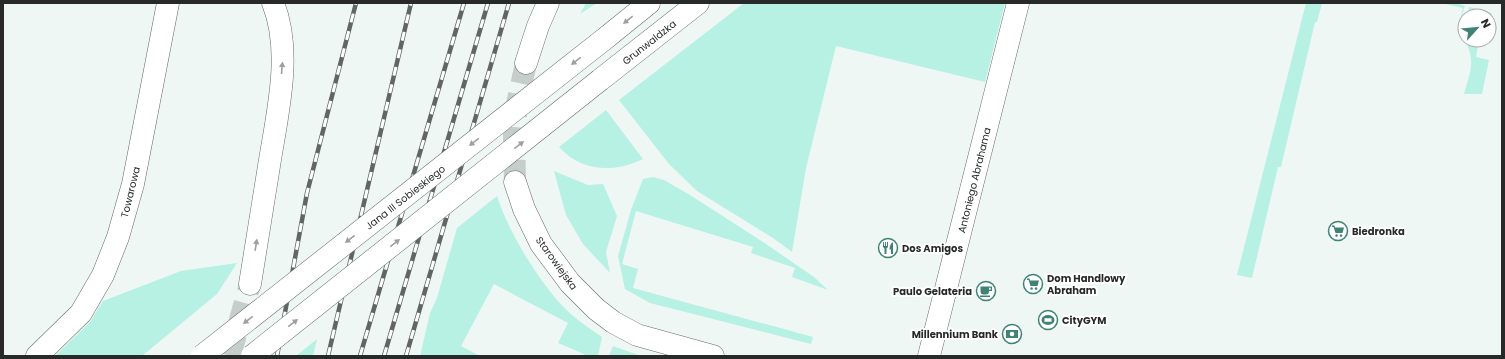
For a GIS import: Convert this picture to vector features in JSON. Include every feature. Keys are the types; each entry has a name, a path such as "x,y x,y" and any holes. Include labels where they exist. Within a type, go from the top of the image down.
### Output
{"main road":[{"name":"Towarowa","path":"37,356 81,313 103,275 118,237 133,184 168,3"},
{"path":"250,284 279,107 284,54 273,3"},
{"path":"526,63 538,26 548,3"},
{"name":"Jana III Sobieskiego","path":"202,356 649,3"},
{"name":"Grunwaldzka","path":"252,356 698,3"},
{"name":"Antoniego Abrahama","path":"929,356 1018,3"},
{"name":"Starowiejska","path":"515,182 524,209 541,244 570,283 596,309 613,322 637,335 713,356"}],"green space":[{"path":"586,3 597,3 580,14"},
{"path":"744,3 1005,3 985,82 836,46 806,168 792,252 773,238 697,191 669,164 619,100"},
{"path":"1306,3 1322,3 1317,22 1315,22 1281,167 1278,167 1252,278 1237,275"},
{"path":"1441,3 1455,3 1465,6 1463,8"},
{"path":"1468,48 1478,48 1476,57 1489,60 1482,94 1464,94 1471,67"},
{"path":"606,110 643,159 621,167 599,168 577,161 559,147"},
{"path":"554,171 588,185 603,184 617,216 606,252 610,273 583,244 566,215"},
{"path":"653,177 664,180 690,195 763,242 814,277 828,290 792,277 795,268 751,253 753,247 636,211 622,264 638,269 633,288 813,337 811,344 650,303 625,289 618,256 631,210 643,179"},
{"path":"497,196 509,226 518,243 550,291 572,315 602,337 598,356 583,356 584,354 558,343 568,323 494,284 461,346 480,356 420,356 430,313 437,298 457,228"},
{"path":"237,263 217,294 142,356 55,356 90,322 103,301 181,271"},
{"path":"317,339 313,356 296,356"},
{"path":"613,346 641,356 609,356"}],"tunnel":[{"path":"515,182 514,135 517,104 526,63"},
{"path":"230,356 250,284"}],"railway":[{"path":"277,356 307,193 356,3"},
{"path":"328,356 411,3"},
{"path":"360,356 464,3"},
{"path":"384,356 488,3"},
{"path":"406,356 509,3"}],"place":[{"name":"Biedronka","path":"1338,231"},
{"name":"Dos Amigos","path":"888,248"},
{"name":"Dom Handlowy Abraham","path":"1033,284"},
{"name":"Paulo Gelateria","path":"986,291"},
{"name":"CityGYM","path":"1048,320"},
{"name":"Millennium Bank","path":"1012,334"}]}
